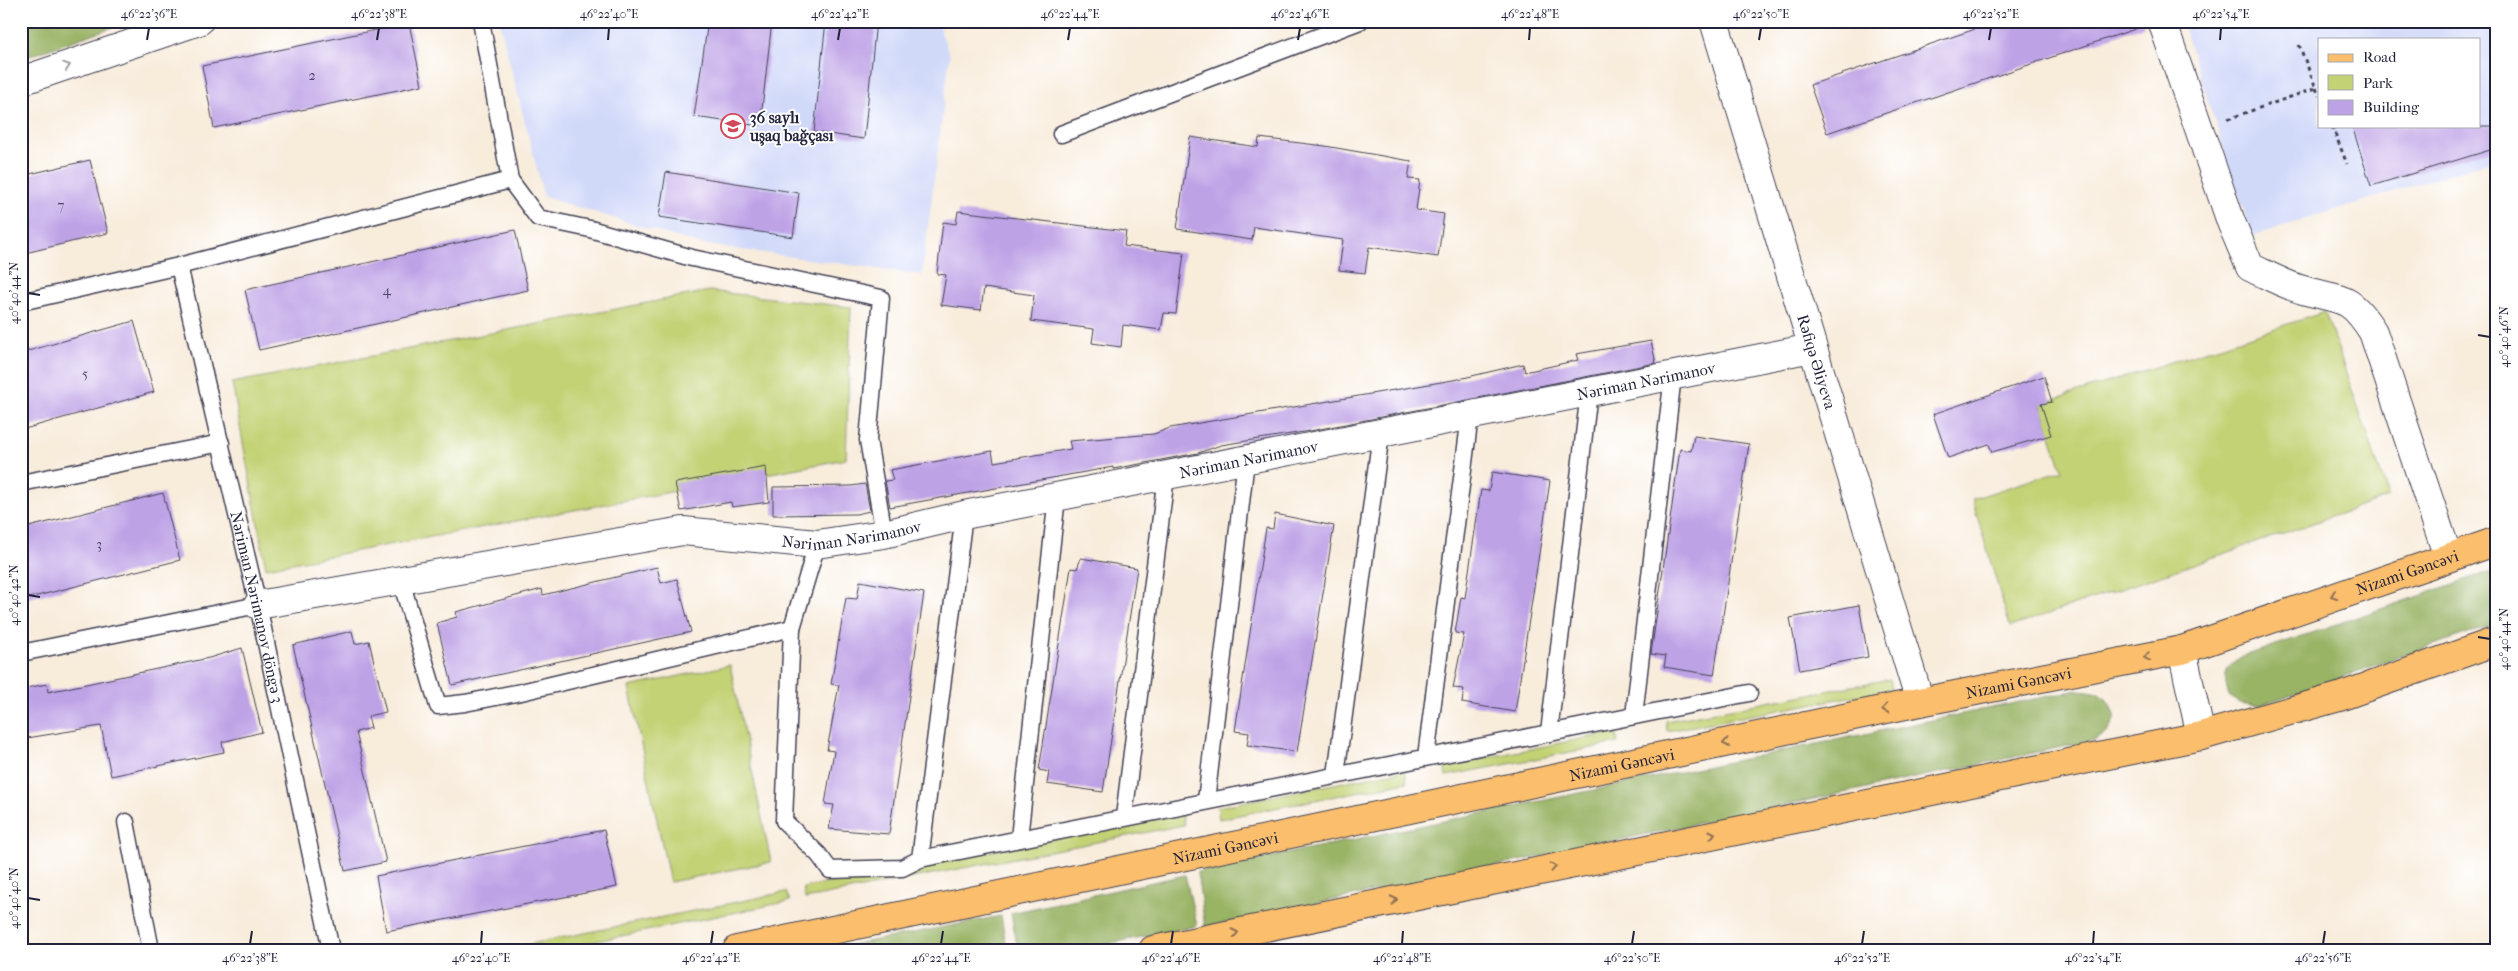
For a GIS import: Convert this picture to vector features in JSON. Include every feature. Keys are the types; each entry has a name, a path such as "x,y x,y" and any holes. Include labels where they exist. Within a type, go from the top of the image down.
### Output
{"main road":[{"name":"Nizami Gəncəvi","path":"737,950 1920,702 2182,650 2497,541"},
{"path":"1153,950 2201,736 2339,697 2497,641"}],"street":[{"path":"21,81 199,21"},
{"name":"Rəfiqə Əliyeva","path":"1714,21 1920,702"},
{"path":"2162,21 2230,222 2250,267 2302,290 2340,297 2361,313 2373,332 2448,557"},
{"name":"Nəriman Nərimanov","path":"258,605 683,532 817,544 884,534 964,515 1812,348"},
{"path":"2182,650 2201,736"}],"lane":[{"path":"481,21 510,180 538,218 590,229 692,258 881,298 868,440 884,534"},
{"path":"1061,134 1360,21"},
{"path":"21,302 179,266 510,180"},
{"name":"Nəriman Nərimanov döngə 3","path":"179,266 258,605 331,950"},
{"path":"1634,716 1673,376"},
{"path":"1549,733 1589,392"},
{"path":"1426,757 1470,416"},
{"path":"1336,775 1381,433"},
{"path":"21,483 221,442"},
{"path":"1206,801 1246,460"},
{"path":"1124,817 1166,476"},
{"path":"1020,838 1057,497"},
{"path":"920,859 964,515"},
{"path":"817,544 792,628 784,821 818,855 830,870 902,868 920,859 1020,838 1749,693"},
{"path":"401,581 438,706 465,703 520,692 792,628"},
{"path":"21,653 258,605"},
{"path":"126,822 150,950"}],"path":[{"path":"2299,45 2318,93"},
{"path":"2199,129 2316,88"},
{"path":"2333,128 2347,164"}],"shaded area":[{"name":"36 saylı uşaq bağçası","path":"499,21 937,21 950,55 922,275 699,244 544,197"},
{"path":"2182,21 2497,21 2497,159 2252,236"}],"green space":[{"path":"21,21 130,21 21,59"},
{"path":"709,291 851,307 846,459 266,568 232,383"},
{"path":"2325,312 2389,497 2010,627 1972,499 2062,470 2041,404"},
{"path":"2497,569 2497,623 2258,706 2240,703 2229,696 2226,681 2227,671 2234,662 2247,655"},
{"path":"730,665 771,862 670,882 629,687"},
{"path":"1890,679 1892,689 1667,731 1666,721"},
{"path":"2078,690 2098,693 2106,699 2115,718 2107,733 2095,740 1205,927 1197,872"},
{"path":"1616,732 1618,743 1446,776 1444,766"},
{"path":"1405,770 1407,782 1219,819 1217,807"},
{"path":"1182,814 1184,825 805,899 803,888"},
{"path":"1185,875 1197,926 1076,950 1018,950 1011,913"},
{"path":"786,892 790,901 554,950 501,950"},
{"path":"1001,916 1007,950 825,950"}],"building":[{"path":"708,21 772,21 760,126 694,117"},
{"path":"826,21 876,21 864,139 814,132"},
{"path":"1999,21 2143,21 2144,26 1827,133 1810,85"},
{"path":"409,23 422,85 214,128 202,66"},
{"path":"2480,126 2497,126 2497,148 2371,186 2353,128 2480,128"},
{"path":"1190,137 1258,147 1259,138 1325,146 1411,161 1408,179 1420,180 1416,210 1444,214 1438,257 1369,247 1365,273 1339,270 1343,240 1254,227 1252,240 1177,229"},
{"path":"90,160 108,233 21,254 21,176"},
{"path":"666,172 799,193 793,237 659,217"},
{"path":"958,211 1126,231 1124,246 1184,253 1176,314 1164,313 1161,330 1123,325 1121,347 1092,343 1094,329 1031,321 1034,295 984,288 981,310 941,305 946,275 937,274 943,222 956,224"},
{"path":"515,230 528,290 259,350 245,290"},
{"path":"134,321 154,392 21,430 21,353"},
{"path":"1651,341 1656,363 1310,431 1221,445 1198,453 1113,469 1113,467 890,507 885,481 893,480 890,470 992,451 994,462 1071,449 1069,441 1154,434 1170,428 1459,379 1523,364 1525,372 1578,360 1576,354"},
{"path":"2044,376 2052,402 2041,404 2051,435 1992,452 1989,444 1948,458 1933,414"},
{"path":"1694,436 1749,444 1714,675 1664,667 1666,656 1651,654 1680,449 1691,451"},
{"path":"766,467 769,502 732,507 731,502 681,511 675,483"},
{"path":"1492,472 1550,481 1515,712 1462,703 1464,689 1453,688 1464,634 1455,633 1461,597 1465,598 1481,490 1489,491"},
{"path":"865,484 870,511 856,514 773,515 773,487 851,486"},
{"path":"163,493 180,560 21,600 21,529"},
{"path":"1275,514 1334,526 1297,752 1247,745 1249,733 1235,731 1266,528 1273,529"},
{"path":"1081,558 1137,568 1103,792 1047,784 1049,772 1039,770 1071,568 1077,569"},
{"path":"657,567 661,583 677,579 691,632 452,685 437,623 457,617 456,612 542,589 543,595"},
{"path":"860,581 924,593 889,834 829,829 834,805 825,804 834,751 827,750 839,685 831,684 846,598 857,599"},
{"path":"1859,605 1868,657 1800,670 1790,618"},
{"path":"352,631 355,644 369,641 386,712 368,716 371,728 356,732 386,862 345,871 293,645"},
{"path":"242,648 262,732 222,742 224,752 111,776 101,726 21,739 21,689 47,684 48,692 209,658"},
{"path":"604,830 617,887 386,931 376,876"}],"place":[{"name":"36 saylı uşaq bağçası","path":"733,126"}]}
